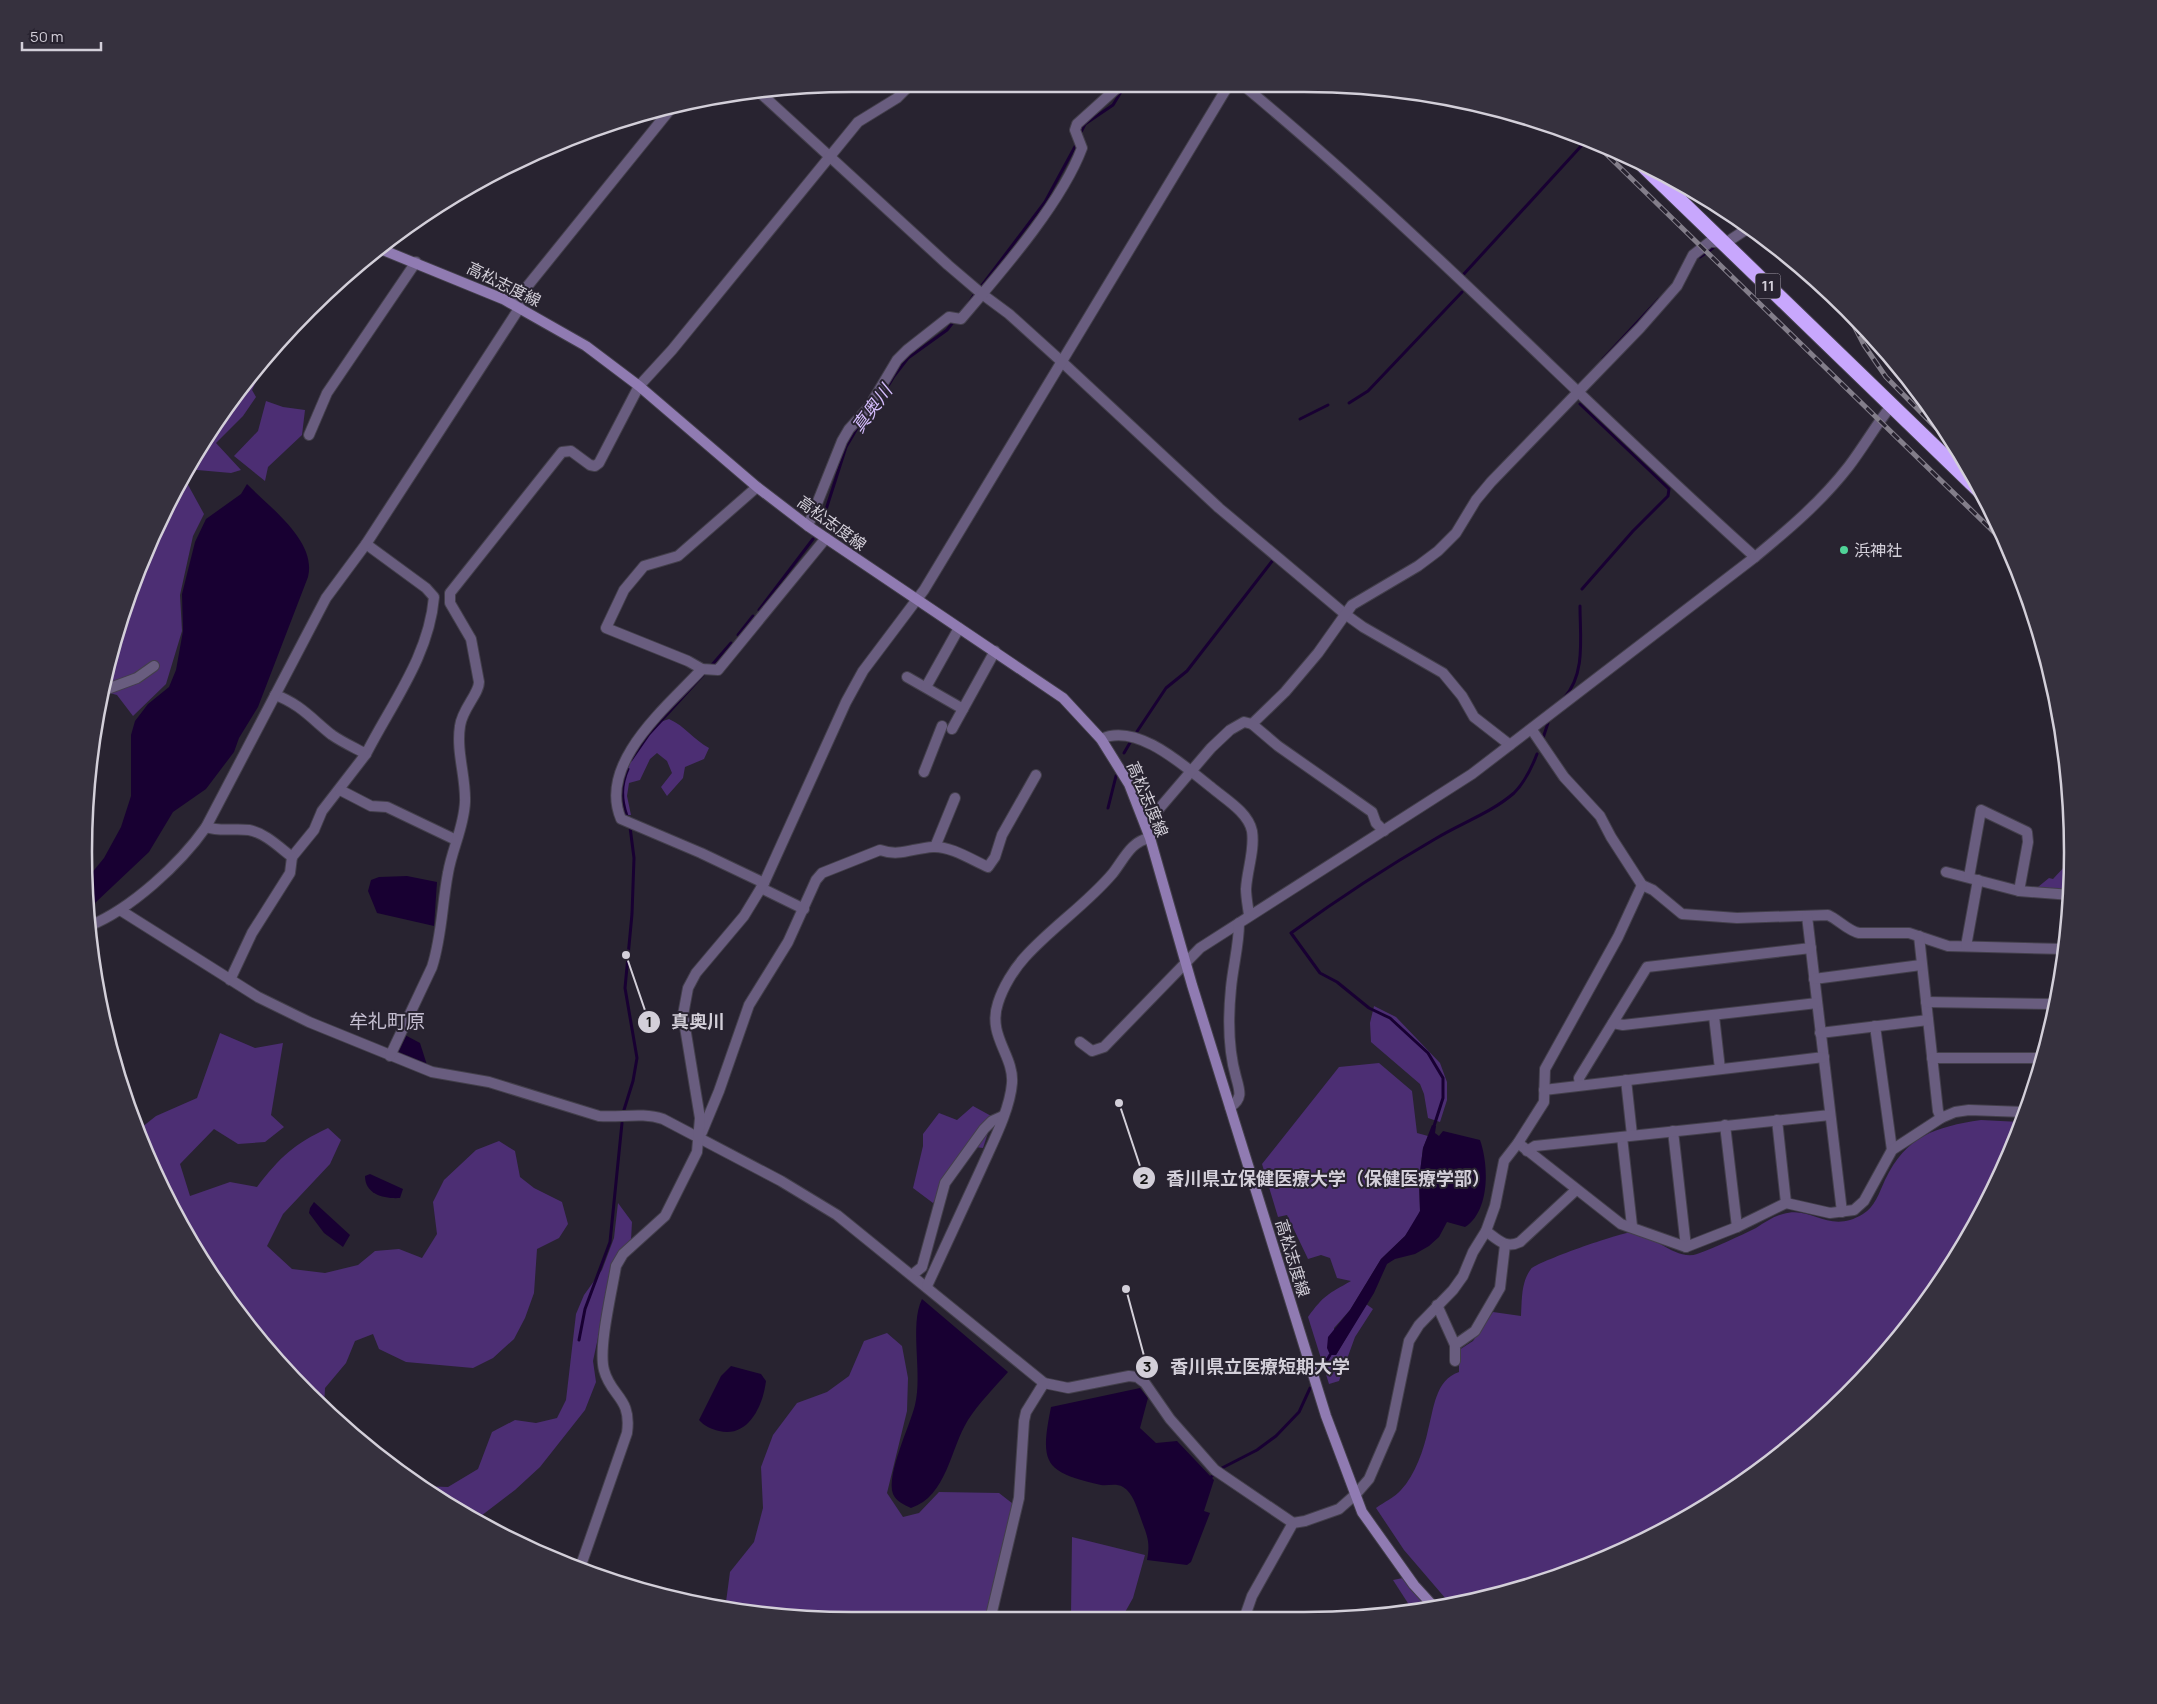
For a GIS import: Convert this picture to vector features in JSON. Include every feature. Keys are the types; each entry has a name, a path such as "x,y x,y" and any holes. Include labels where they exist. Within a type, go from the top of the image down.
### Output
{"highway":[{"name":"11","path":"1659,180 1966,478"}],"main road":[{"name":"高松志度線","path":"387,251 516,305 586,346 639,386 757,487 808,526 1063,698 1101,738 1121,769 1146,824 1185,961 1326,1416 1362,1512 1384,1545 1429,1601"}],"street":[{"path":"390,1056 432,967 437,952 445,890 465,803 460,727 465,708 479,689 479,682 470,639 450,603 450,593 562,452 571,451 590,465 595,466 599,463 639,386 672,350 858,122 898,98 903,92"},
{"path":"808,526 842,441 849,429 869,407 897,360 949,317 961,319 982,294 1047,210 1078,159 1082,148 1075,130 1077,124 1112,92"},
{"path":"582,1562 627,1433 628,1422 625,1405 607,1377 603,1361 616,1266 623,1254 665,1216 697,1152 700,1118 695,1079 685,1029 684,1003 688,988 696,973 744,916 762,886 846,702 864,672 917,600 1224,92"},
{"path":"1251,92 1360,184 1578,393 1755,557"},
{"path":"765,98 982,294 1009,314 1061,361 1219,508 1363,627 1443,673 1462,696 1474,717 1510,745"},
{"path":"96,923 107,919 120,910 191,849 206,827 326,598 366,544 516,305 665,116"},
{"path":"1252,724 1285,692 1318,653 1352,605 1418,566 1438,551 1456,533 1476,500 1491,482 1578,393 1677,286 1693,255 1711,241 1724,244 1743,232"},
{"path":"309,435 327,393 416,262"},
{"path":"1080,1042 1092,1051 1104,1047 1185,961 1200,948 1472,774 1532,730 1755,557 1795,524 1825,494 1849,466 1891,406"},
{"path":"757,487 678,556 644,566 624,590 606,628 688,661 702,669 718,670 826,538"},
{"path":"230,980 252,933 290,873 292,857 314,830 322,811 366,754 384,719 416,667 434,597 426,588 366,544"},
{"path":"926,688 959,628"},
{"path":"952,729 995,651"},
{"path":"111,688 137,678 154,666"},
{"path":"702,669 632,745 617,777 617,808 621,819 701,853 804,909"},
{"path":"907,677 963,709"},
{"path":"275,695 288,699 332,735 366,754"},
{"path":"1146,824 1190,770 1236,725 1244,722 1252,724 1278,746 1372,812 1376,823 1384,831"},
{"path":"924,772 942,726"},
{"path":"1532,730 1564,777 1600,816 1615,845 1642,885 1653,890 1682,914 1737,918 1828,915 1853,932 1859,933 1894,933 1919,936 1948,946 2058,949"},
{"path":"1101,738 1110,734 1129,736 1174,757 1239,810 1252,830 1246,890 1249,915"},
{"path":"699,1139 719,1091 749,1005 788,942 816,880 830,868 880,850 892,854 904,854 934,847 948,850 988,866 995,857 1002,835 1036,775"},
{"path":"340,790 370,806 386,807 456,840"},
{"path":"934,847 955,798"},
{"path":"1966,946 1980,810 2027,832 2028,842 2018,891"},
{"path":"206,827 217,831 249,830 292,857"},
{"path":"928,1286 1002,1116 1012,1084 1011,1069 998,1039 996,1019 998,1004 1005,986 1024,958 1112,874 1131,848 1142,839 1150,838"},
{"path":"1946,872 2018,891 2063,894"},
{"path":"120,910 258,997 309,1022 390,1056 432,1072 489,1082 599,1116 613,1118 650,1115 663,1119 811,1198 837,1215 928,1286 1044,1383 1068,1388 1129,1376 1136,1377 1145,1384 1175,1425 1214,1470 1293,1523 1305,1521 1338,1509 1356,1494 1369,1479 1391,1428 1409,1342 1419,1325 1463,1276 1473,1252 1486,1231 1495,1206 1504,1161 1518,1144 1544,1102 1545,1069 1618,937 1642,885"},
{"path":"1807,916 1842,1212"},
{"path":"1230,1107 1237,1102 1240,1095 1233,1066 1229,1024 1231,988 1239,923"},
{"path":"1919,936 1938,1111 1941,1118"},
{"path":"1580,1085 1579,1078 1647,967 1811,948"},
{"path":"1814,979 1921,965"},
{"path":"1926,1002 2049,1004"},
{"path":"1613,1023 1623,1025 1817,1003"},
{"path":"1714,1016 1720,1069"},
{"path":"1820,1033 1928,1020"},
{"path":"1875,1026 1892,1150"},
{"path":"1544,1090 1824,1057"},
{"path":"1932,1058 2036,1058"},
{"path":"1626,1080 1632,1226"},
{"path":"1518,1144 1621,1224 1632,1226 1686,1247 1737,1227 1786,1203 1830,1213 1854,1210 1864,1201 1892,1150 1941,1118 1956,1112 1970,1110 2018,1112"},
{"path":"1527,1151 1535,1146 1830,1115"},
{"path":"912,1275 922,1267 945,1183 984,1128 1002,1116"},
{"path":"1777,1120 1786,1203"},
{"path":"1725,1126 1737,1227"},
{"path":"1673,1131 1686,1247"},
{"path":"1486,1231 1505,1245 1513,1246 1520,1242 1576,1190"},
{"path":"1455,1345 1475,1331 1500,1288 1505,1245"},
{"path":"1437,1305 1455,1345 1455,1361"},
{"path":"992,1612 1019,1498 1026,1412 1044,1383"},
{"path":"1246,1612 1252,1596 1293,1523"}],"shaded area":[{"path":"257,381 252,390 256,397 243,416 216,443 241,470 231,473 195,470 220,430"},
{"path":"266,401 283,407 305,410 302,435 268,467 265,481 234,456 258,431"},
{"path":"188,484 204,514 193,536 180,595 182,631 166,684 133,716 117,695 109,693 118,655 133,608 150,561"},
{"path":"247,484 290,526 306,551 309,564 308,577 258,707 239,738 234,752 206,789 173,812 149,852 94,903 93,872 104,858 121,827 131,796 131,735 135,721 148,704 169,687 176,670 183,631 182,594 195,542 206,519 241,494"},
{"path":"669,719 680,725 709,748 704,759 685,767 683,778 667,796 661,787 672,773 667,761 657,753 650,759 640,780 629,783 627,796 631,815 623,815 621,787 623,772 628,758 645,733"},
{"path":"2064,867 2063,892 2044,892 2038,887 2049,878 2053,879"},
{"path":"407,876 437,882 434,926 377,913 368,891 371,880 379,877"},
{"path":"1374,1006 1396,1017 1440,1063 1447,1082 1447,1100 1440,1122 1428,1118 1424,1094 1420,1084 1371,1042 1370,1023"},
{"path":"220,1033 255,1048 283,1043 271,1115 284,1127 265,1142 238,1144 214,1129 180,1164 190,1196 230,1182 257,1187 288,1152 328,1128 341,1140 330,1164 283,1214 267,1246 292,1269 325,1273 358,1265 375,1251 399,1249 422,1258 437,1234 433,1202 444,1180 476,1150 499,1141 515,1151 520,1177 534,1188 562,1202 568,1224 559,1238 537,1249 534,1293 525,1318 514,1339 493,1358 473,1368 406,1362 379,1349 373,1334 355,1341 346,1363 325,1388 325,1398 281,1353 220,1274 194,1232 150,1143 144,1126 156,1116 197,1098"},
{"path":"405,1035 420,1043 427,1065 398,1057 396,1052"},
{"path":"1379,1063 1412,1091 1417,1133 1428,1136 1423,1148 1419,1180 1420,1211 1416,1221 1405,1236 1381,1259 1350,1310 1334,1328 1336,1355 1366,1304 1373,1309 1355,1337 1339,1381 1329,1384 1308,1317 1327,1296 1351,1281 1337,1278 1330,1258 1321,1255 1308,1259 1287,1215 1278,1217 1262,1164 1339,1067"},
{"path":"973,1106 993,1117 983,1148 975,1147 933,1203 913,1188 923,1146 923,1134 939,1113 957,1120"},
{"path":"1981,1120 2015,1122 1986,1188 1963,1232 1937,1274 1876,1353 1806,1423 1767,1455 1727,1484 1685,1510 1641,1533 1596,1554 1502,1586 1445,1598 1404,1550 1376,1508 1399,1493 1415,1469 1424,1445 1440,1388 1445,1381 1459,1372 1459,1350 1473,1341 1493,1312 1521,1316 1525,1279 1536,1265 1598,1241 1634,1232 1648,1237 1673,1251 1689,1255 1697,1254 1719,1245 1783,1214 1803,1213 1840,1222 1851,1220 1871,1208 1893,1165 1912,1144 1936,1130"},
{"path":"1432,1125 1436,1126 1435,1133 1439,1136 1443,1131 1480,1140 1486,1174 1483,1199 1479,1210 1473,1220 1465,1227 1447,1222 1439,1237 1429,1246 1415,1254 1395,1259 1387,1264 1374,1293 1336,1355 1330,1355 1327,1348 1328,1337 1350,1310 1381,1259 1405,1236 1420,1211 1419,1180 1423,1148"},
{"path":"370,1174 403,1189 400,1198 388,1198 372,1192 368,1188 365,1176"},
{"path":"314,1202 350,1235 343,1247 324,1233 309,1213"},
{"path":"618,1203 632,1222 631,1240 608,1290 593,1361 596,1382 585,1410 540,1467 515,1490 482,1515 434,1487 448,1487 478,1469 492,1432 515,1420 536,1423 557,1418 566,1400 576,1314 584,1295 602,1270 614,1238"},
{"path":"922,1299 1008,1372 968,1420 940,1483 933,1493 923,1502 911,1508 896,1499 893,1494 892,1485 899,1450 915,1405 917,1393 916,1336 918,1310"},
{"path":"887,1333 902,1346 908,1378 907,1411 887,1493 903,1517 919,1513 939,1492 999,1493 1017,1507 989,1612 802,1610 726,1601 730,1572 754,1542 763,1508 761,1467 773,1435 797,1403 827,1392 849,1376 864,1341"},
{"path":"731,1366 761,1374 766,1381 757,1410 746,1425 738,1430 729,1432 719,1431 708,1427 699,1420 721,1376"},
{"path":"1140,1388 1148,1398 1140,1428 1156,1443 1177,1441 1214,1480 1204,1511 1210,1513 1191,1562 1187,1565 1147,1560 1148,1542 1146,1533 1134,1500 1129,1493 1118,1485 1101,1485 1067,1475 1050,1462 1047,1453 1046,1441 1051,1407"},
{"path":"1072,1537 1145,1555 1133,1598 1125,1612 1071,1612"},
{"path":"1403,1578 1424,1602 1409,1604 1393,1580"}],"waterway":[{"name":"真奥川","path":"1080,134 1085,124 1113,105 1121,92"},
{"name":"真奥川","path":"980,288 1045,202 1077,143"},
{"path":"1463,275 1582,145"},
{"path":"1700,257 1713,248"},
{"path":"1349,403 1368,391 1462,292"},
{"name":"真奥川","path":"968,304 974,295"},
{"path":"1603,359 1659,299"},
{"name":"真奥川","path":"823,519 846,447 856,430 870,416 894,376 908,358 947,330 954,321"},
{"path":"1580,404 1669,489 1668,496 1633,531 1582,589"},
{"path":"1300,419 1328,405"},
{"name":"真奥川","path":"759,610 813,539"},
{"path":"1136,733 1166,688 1187,671 1273,560"},
{"path":"1564,698 1576,678 1579,667 1581,642 1580,606"},
{"name":"真奥川","path":"738,635 753,616"},
{"name":"真奥川","path":"711,666 731,643"},
{"name":"真奥川","path":"631,760 649,734 703,675"},
{"path":"1543,738 1548,723"},
{"path":"1124,753 1131,741"},
{"path":"1434,1126 1443,1098 1443,1078 1428,1053 1390,1018 1369,1008 1337,982 1320,973 1291,933 1398,861 1505,800 1521,785 1537,754"},
{"name":"真奥川","path":"627,816 623,792 628,769"},
{"path":"1108,808 1116,776"},
{"name":"真奥川","path":"623,1113 633,1081 637,1058 625,988 632,914 634,858 630,827"},
{"name":"真奥川","path":"579,1340 585,1309 610,1242 622,1123"},
{"path":"1321,1370 1330,1355"},
{"path":"1211,1477 1220,1469 1257,1450 1276,1436 1299,1412 1310,1388"}],"railway":[{"path":"1608,156 1993,531"},
{"path":"1856,330 1886,377 1934,425"}],"place":[{"name":"浜神社","path":"1844,550"},
{"name":"真奥川","path":"626,955"},
{"name":"香川県立保健医療大学（保健医療学部）","path":"1119,1103"},
{"name":"香川県立医療短期大学","path":"1126,1289"}],"district":[{"name":"牟礼町原","path":"387,1021"}]}
